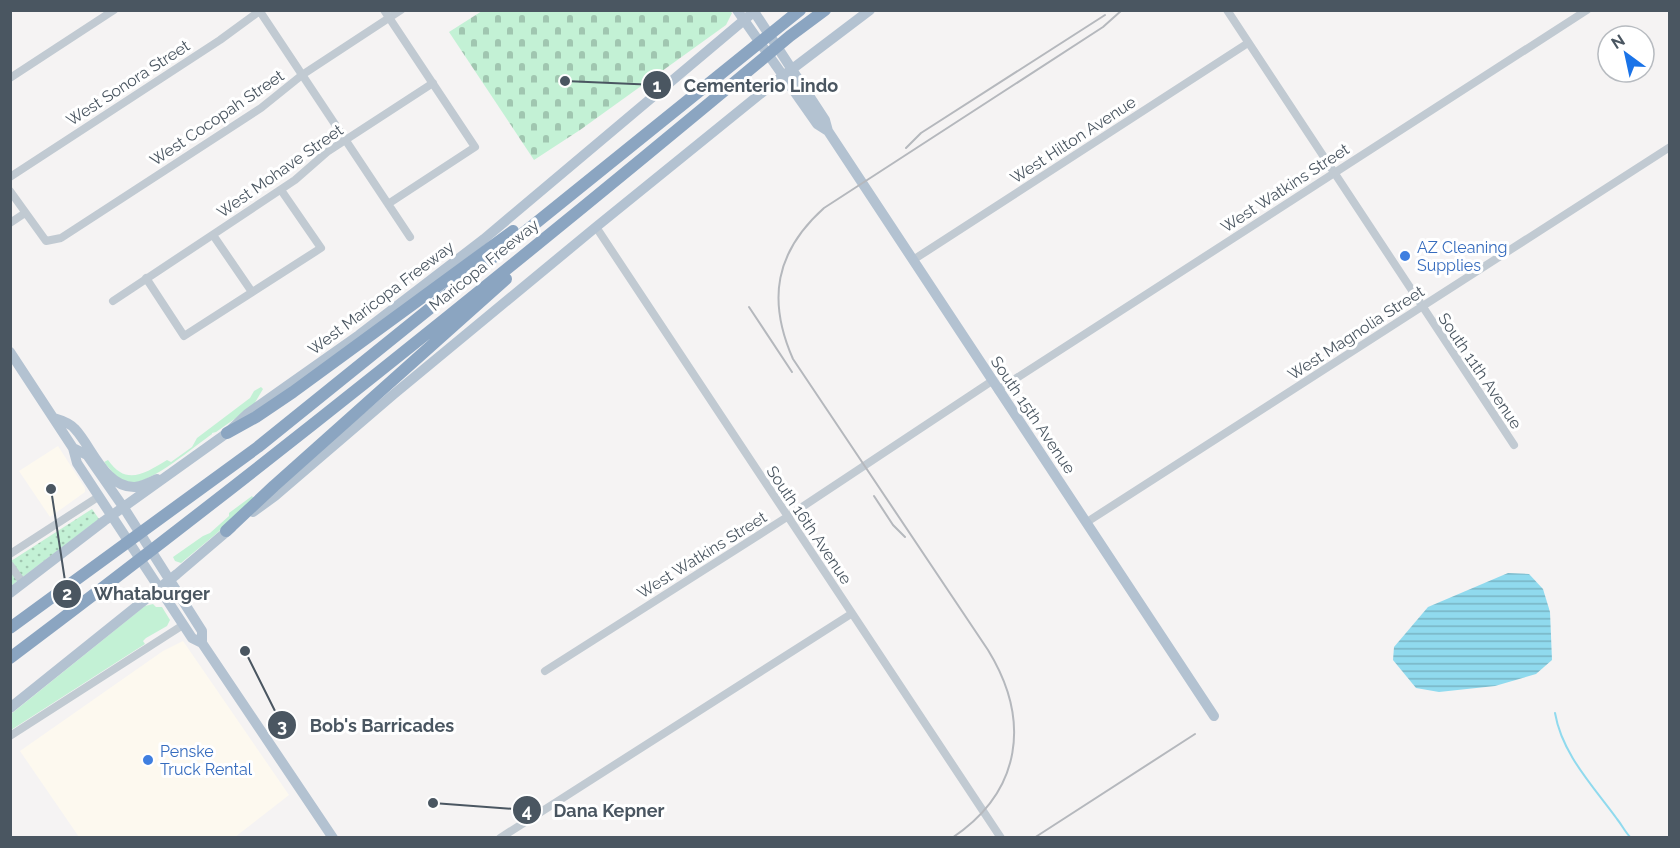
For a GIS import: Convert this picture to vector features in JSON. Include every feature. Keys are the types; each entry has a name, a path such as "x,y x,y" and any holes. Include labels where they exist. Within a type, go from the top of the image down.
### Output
{"highway":[{"name":"Maricopa Freeway","path":"10,628 258,447 800,10"},
{"name":"Maricopa Freeway","path":"10,658 162,543 544,239 790,36 825,10"},
{"path":"227,433 256,417 292,392 531,218 548,212"},
{"path":"226,531 521,265 544,239"}],"main road":[{"path":"10,708 170,580 226,531 274,496 596,227 783,76 870,10"},
{"name":"South 15th Avenue","path":"754,11 825,120 828,131 1214,716"},
{"name":"West Maricopa Freeway","path":"10,593 484,239 741,15 754,11"},
{"name":"South 15th Avenue","path":"741,15 817,124 828,131"},
{"path":"10,352 54,417 73,448 76,463 158,589 192,638 202,644 333,837"},
{"path":"54,417 75,429 107,472 119,482 136,487 172,472"},
{"path":"73,448 87,455 124,508 202,631 202,644"}],"street":[{"path":"94,10 100,20"},
{"path":"10,78 114,10"},
{"path":"384,10 475,147 388,204"},
{"name":"West Cocopah Street","path":"25,213 46,241 54,241 261,108 302,75 401,10"},
{"name":"South 11th Avenue","path":"1227,10 1514,445"},
{"name":"West Watkins Street","path":"545,671 1587,10"},
{"path":"260,11 410,237"},
{"name":"West Sonora Street","path":"10,177 260,11"},
{"name":"West Hilton Avenue","path":"913,260 1248,43"},
{"name":"West Mohave Street","path":"113,300 281,190 303,175 327,152 433,83"},
{"name":"West Magnolia Street","path":"1087,522 1670,147"},
{"path":"146,278 184,336 321,248 281,190"},
{"path":"10,191 25,213 10,222"},
{"name":"South 16th Avenue","path":"596,227 1001,837"},
{"path":"213,234 252,292"},
{"path":"10,554 98,497"},
{"path":"10,565 23,583"},
{"path":"500,837 851,614"},
{"path":"10,736 183,625"}],"shaded area":[{"path":"58,446 85,488 85,492 50,517 19,471"},
{"path":"183,641 289,795 235,837 79,837 20,751 163,651"}],"green space":[{"path":"482,11 730,11 732,13 726,25 580,130 534,160 449,32"},
{"path":"261,387 263,389 253,406 212,433 172,464 148,478 138,482 126,482 104,462 108,460 122,473 136,475 151,470 167,460 171,462 192,447 197,438"},
{"path":"252,496 254,499 216,534 181,563 175,561 173,557 210,533 229,516 229,513"},
{"path":"92,509 99,519 11,586 11,561"},
{"path":"153,604 156,607 162,607 170,620 167,626 146,638 143,641 145,644 11,730 11,714 145,606"}],"water":[{"path":"1508,573 1529,574 1543,589 1550,612 1552,660 1536,674 1495,686 1439,692 1416,688 1393,660 1394,647 1428,607"}],"waterway":[{"path":"1555,713 1571,756 1631,838"}],"railway":[{"path":"952,838 975,819 993,799 1005,776 1012,753 1014,728 1010,702 1002,676 988,650 793,359 780,317 778,297 780,278 795,242 824,208 1103,27 1122,10"},
{"path":"906,148 921,133 1105,15"},
{"path":"749,307 792,372"},
{"path":"874,496 893,525 905,537"},
{"path":"1034,838 1195,734"}],"place":[{"name":"Cementerio Lindo","path":"565,81"},
{"name":"AZ Cleaning Supplies","path":"1405,256"},
{"name":"Whataburger","path":"51,489"},
{"name":"Bob's Barricades","path":"245,651"},
{"name":"Penske Truck Rental","path":"148,760"},
{"name":"Dana Kepner","path":"433,803"}]}
